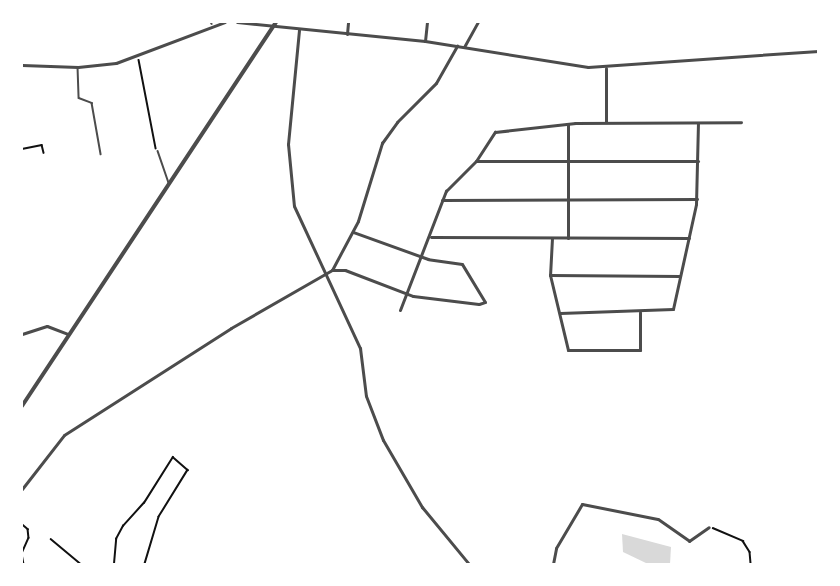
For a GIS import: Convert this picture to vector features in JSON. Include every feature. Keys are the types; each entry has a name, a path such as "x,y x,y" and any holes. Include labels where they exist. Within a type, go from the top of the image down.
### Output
{"street":[{"path":"22,65 78,67 138,56 211,23 225,22"},
{"path":"237,22 299,30 425,41 606,68 818,51"},
{"path":"22,406 68,334 276,22"},
{"path":"347,34 348,22"},
{"path":"425,41 427,22"},
{"path":"464,47 478,22"},
{"path":"299,30 288,144 291,191 301,224 326,272 360,348 366,396 383,440 422,507 469,564"},
{"path":"332,270 353,232 382,143 397,122 433,87 457,46"},
{"path":"606,68 606,122"},
{"path":"400,310 431,237 442,200 449,185 476,161 495,132 568,124 606,122 742,122"},
{"path":"560,313 640,312 673,309 697,199 698,123"},
{"path":"568,124 568,238"},
{"path":"476,161 698,161"},
{"path":"442,200 697,199"},
{"path":"22,489 64,435 326,272 332,270 345,270 406,293 480,304 485,302 462,264 423,257 353,232"},
{"path":"431,237 689,238"},
{"path":"552,238 550,275 568,350 640,350 640,312"},
{"path":"550,275 680,276"},
{"path":"22,334 47,326 68,334"},
{"path":"553,564 556,548 582,504 658,519 689,540 709,527"}],"lane":[{"path":"78,67 79,98 92,103 101,154"},
{"path":"158,151 169,183"}],"path":[{"path":"138,56 158,151"},
{"path":"22,149 42,145 44,153"},
{"path":"114,564 116,539 123,526 144,503 173,457 188,470 159,517 144,564"},
{"path":"22,524 28,530 29,538 22,554 24,564"},
{"path":"709,527 744,541 750,552 751,564"},
{"path":"51,539 81,564"}],"shaded area":[{"path":"622,534 671,547 670,564 648,564 623,552"}]}
